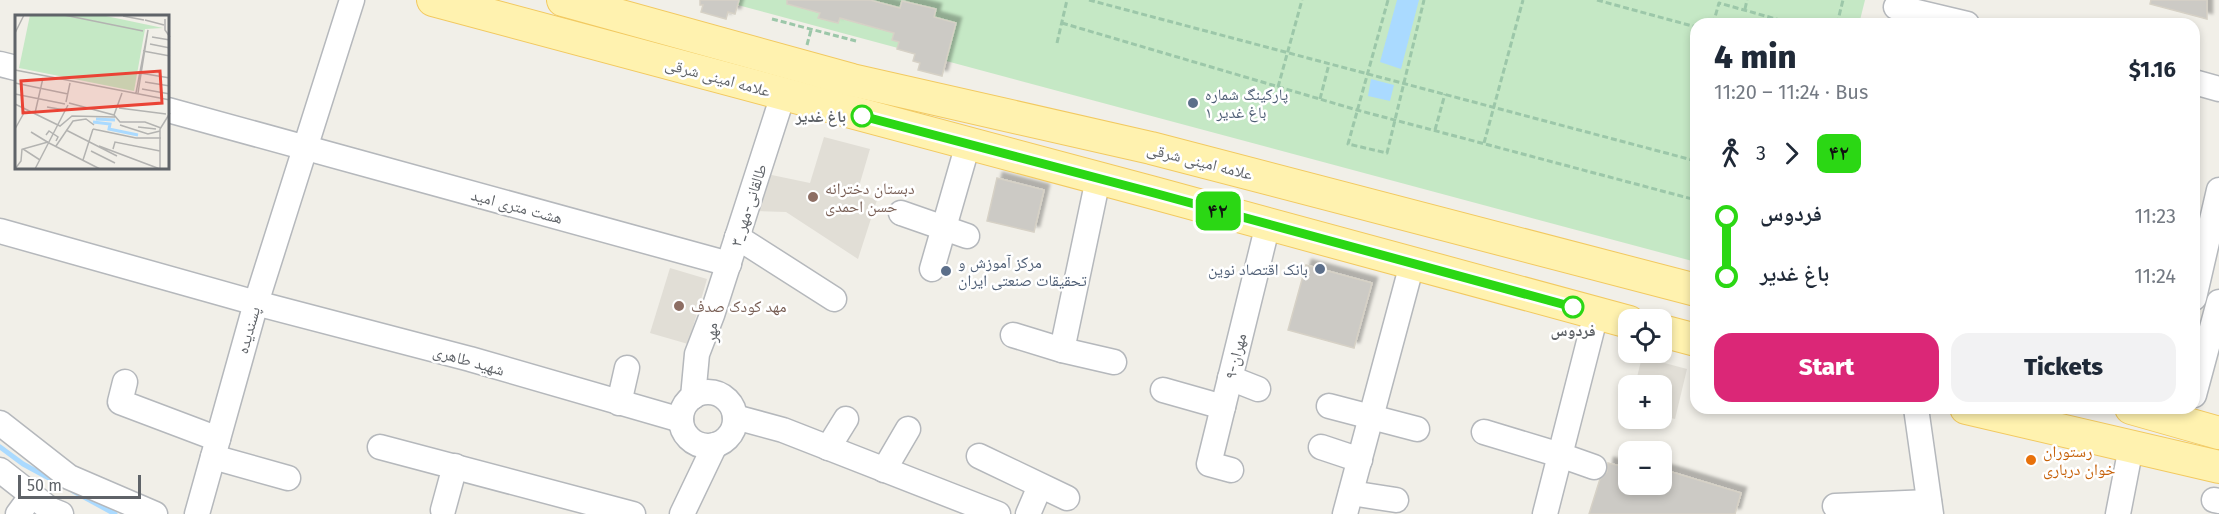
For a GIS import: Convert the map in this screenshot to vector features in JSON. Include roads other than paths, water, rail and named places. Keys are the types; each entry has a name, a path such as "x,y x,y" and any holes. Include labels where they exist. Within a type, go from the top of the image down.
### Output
{"main road":[{"name":"علامه امینی شرقی","path":"434,0 1618,319"},
{"name":"علامه امینی شرقی","path":"563,0 852,80 1166,152 1690,288"},
{"path":"1154,193 1166,152"},
{"path":"1672,334 1690,338"},
{"path":"1991,414 2219,467"},
{"path":"2152,414 2219,433"}],"street":[{"name":"پسندیده","path":"197,514 256,303 352,0"},
{"path":"1896,10 1930,13 1946,18"},
{"path":"0,64 15,68"},
{"path":"2200,83 2219,88"},
{"name":"۳_طالقانی-مهر","path":"712,315 783,94"},
{"name":"هشت متری امید","path":"170,111 729,264"},
{"path":"932,269 968,144"},
{"path":"1062,350 1098,179"},
{"path":"2200,266 2209,218 2219,190"},
{"path":"901,213 967,236"},
{"name":"۹-مهران","path":"1231,470 1209,464 1268,224"},
{"name":"شهید طاهری","path":"0,231 256,303 470,359 619,403 685,428"},
{"path":"737,237 834,299"},
{"path":"1396,500 1348,503 1412,264"},
{"path":"2200,370 2219,302"},
{"path":"1545,514 1596,314"},
{"name":"مهر","path":"710,395 697,354 712,315"},
{"path":"1013,335 1062,350 1114,362"},
{"path":"619,403 627,368"},
{"path":"1230,378 1258,389"},
{"path":"125,382 120,402 216,448 288,478"},
{"path":"1163,390 1223,407"},
{"path":"685,509 715,445 728,437 734,424 733,409 710,395"},
{"path":"685,509 691,456 685,428 684,407 710,395 752,405 783,430"},
{"path":"1329,406 1417,429"},
{"path":"1835,506 1930,508 1917,414"},
{"path":"735,417 783,430 998,514"},
{"path":"828,448 846,419"},
{"path":"0,423 69,477 155,514"},
{"path":"685,428 700,444 715,445"},
{"path":"884,470 908,429"},
{"path":"1484,432 1560,454 1594,467"},
{"path":"380,447 633,514"},
{"path":"1321,447 1360,460"},
{"path":"2118,514 2131,447"},
{"path":"979,456 1067,498"},
{"path":"444,510 455,466"},
{"path":"0,470 25,505 61,514"},
{"path":"1028,514 1040,486"}],"water":[{"path":"1397,0 1419,0 1401,69 1380,62"},
{"path":"1371,79 1394,85 1390,101 1368,96"}],"waterway":[{"path":"0,447 23,464 60,484"},
{"path":"73,491 115,514"}],"place":[{"name":"پارکینگ شماره ۱ باغ غدیر","path":"1193,103"},
{"name":"باغ غدیر","path":"862,116"},
{"name":"دبستان دخترانه حسن احمدی","path":"813,197"},
{"name":"بانک اقتصاد نوین","path":"1320,269"},
{"name":"مرکز آموزش و تحقیقات صنعتی ایران","path":"946,271"},
{"name":"مهد کودک صدف","path":"679,306"},
{"name":"فردوس","path":"1573,307"},
{"name":"رستوران خوان درباری","path":"2031,460"}]}
